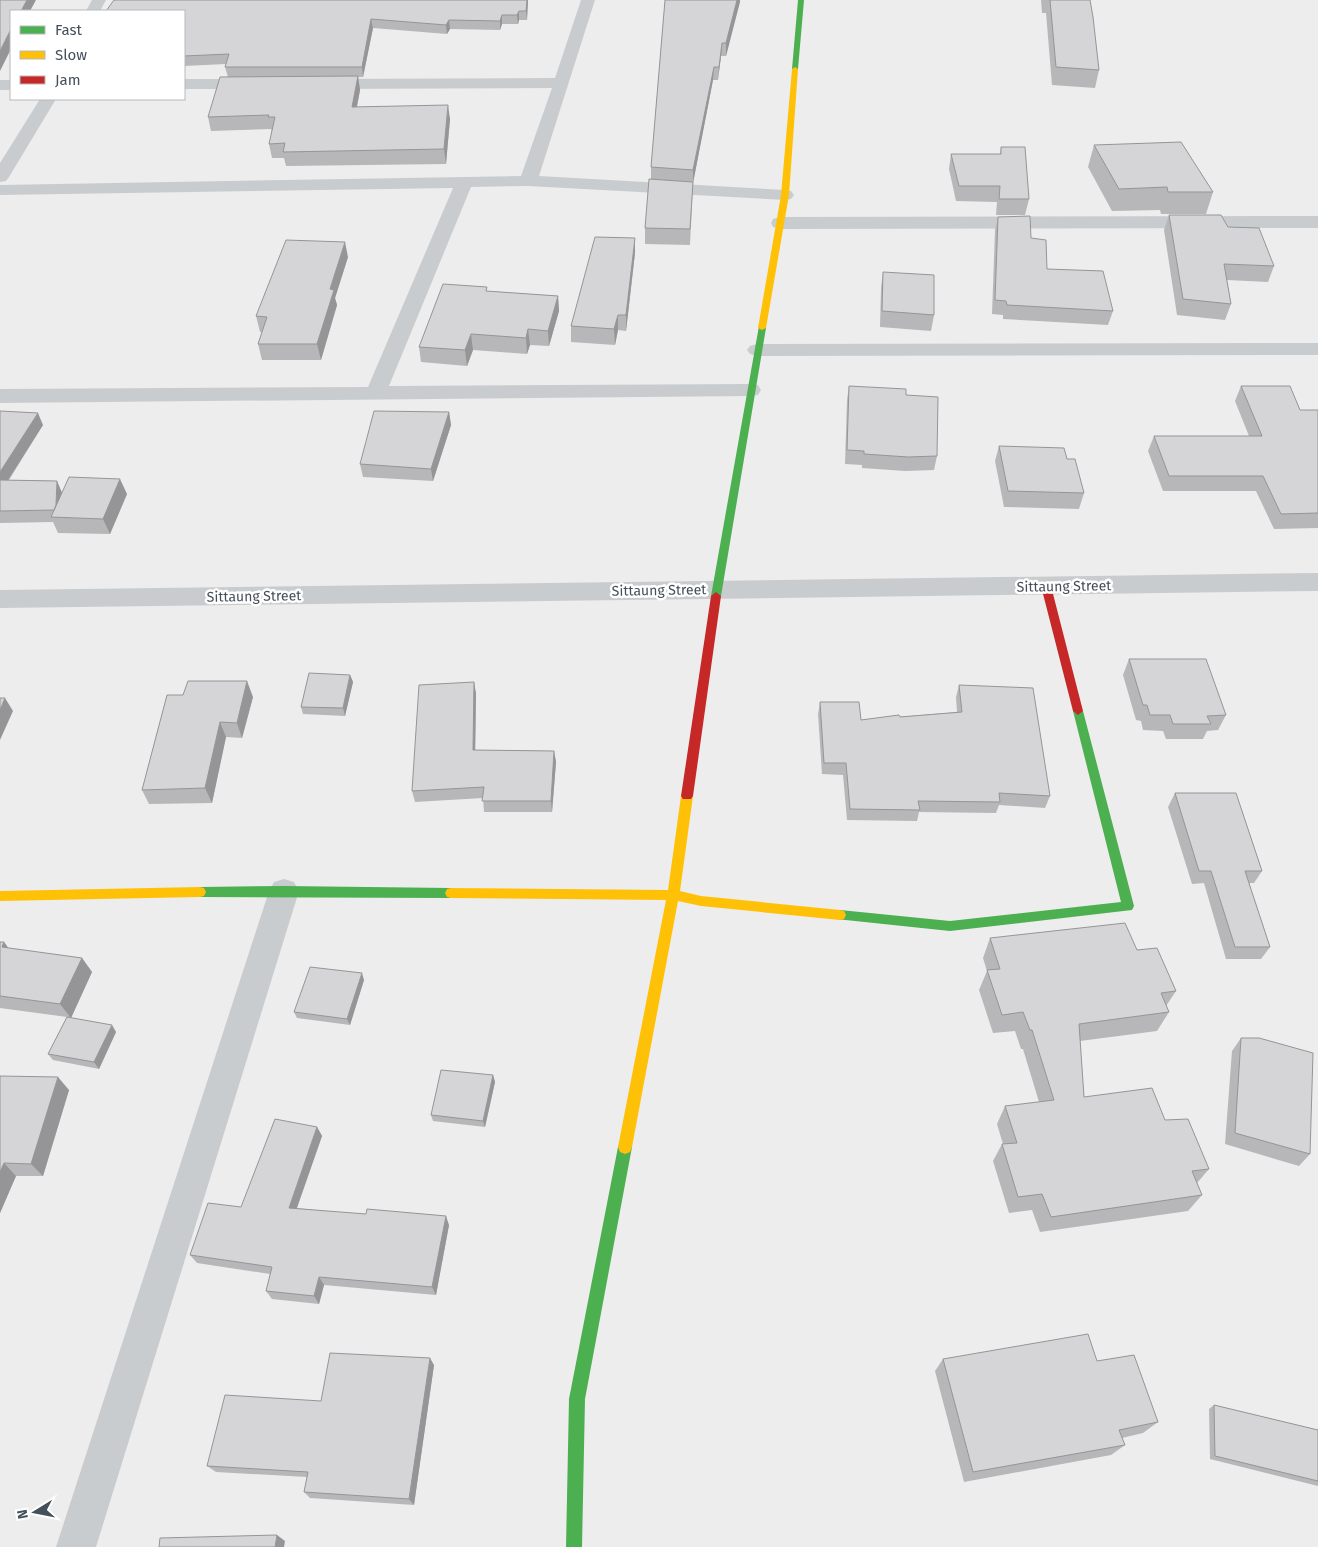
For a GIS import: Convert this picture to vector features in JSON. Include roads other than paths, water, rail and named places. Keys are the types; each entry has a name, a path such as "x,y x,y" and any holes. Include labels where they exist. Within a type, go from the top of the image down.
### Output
{"street":[{"path":"528,181 588,0"},
{"path":"574,1547 577,1399 673,894 717,589 785,195 801,0"},
{"path":"303,84 562,83"},
{"path":"185,84 273,84"},
{"path":"0,177 47,100"},
{"path":"0,190 528,181 785,195"},
{"path":"376,393 464,182"},
{"path":"780,223 1318,222"},
{"path":"757,350 1318,350"},
{"path":"0,396 750,390"},
{"name":"Sittaung Street","path":"0,599 1318,583"},
{"path":"0,896 284,891 673,894 701,901 950,926 1128,906 1046,586"},
{"path":"76,1547 284,891"}]}
